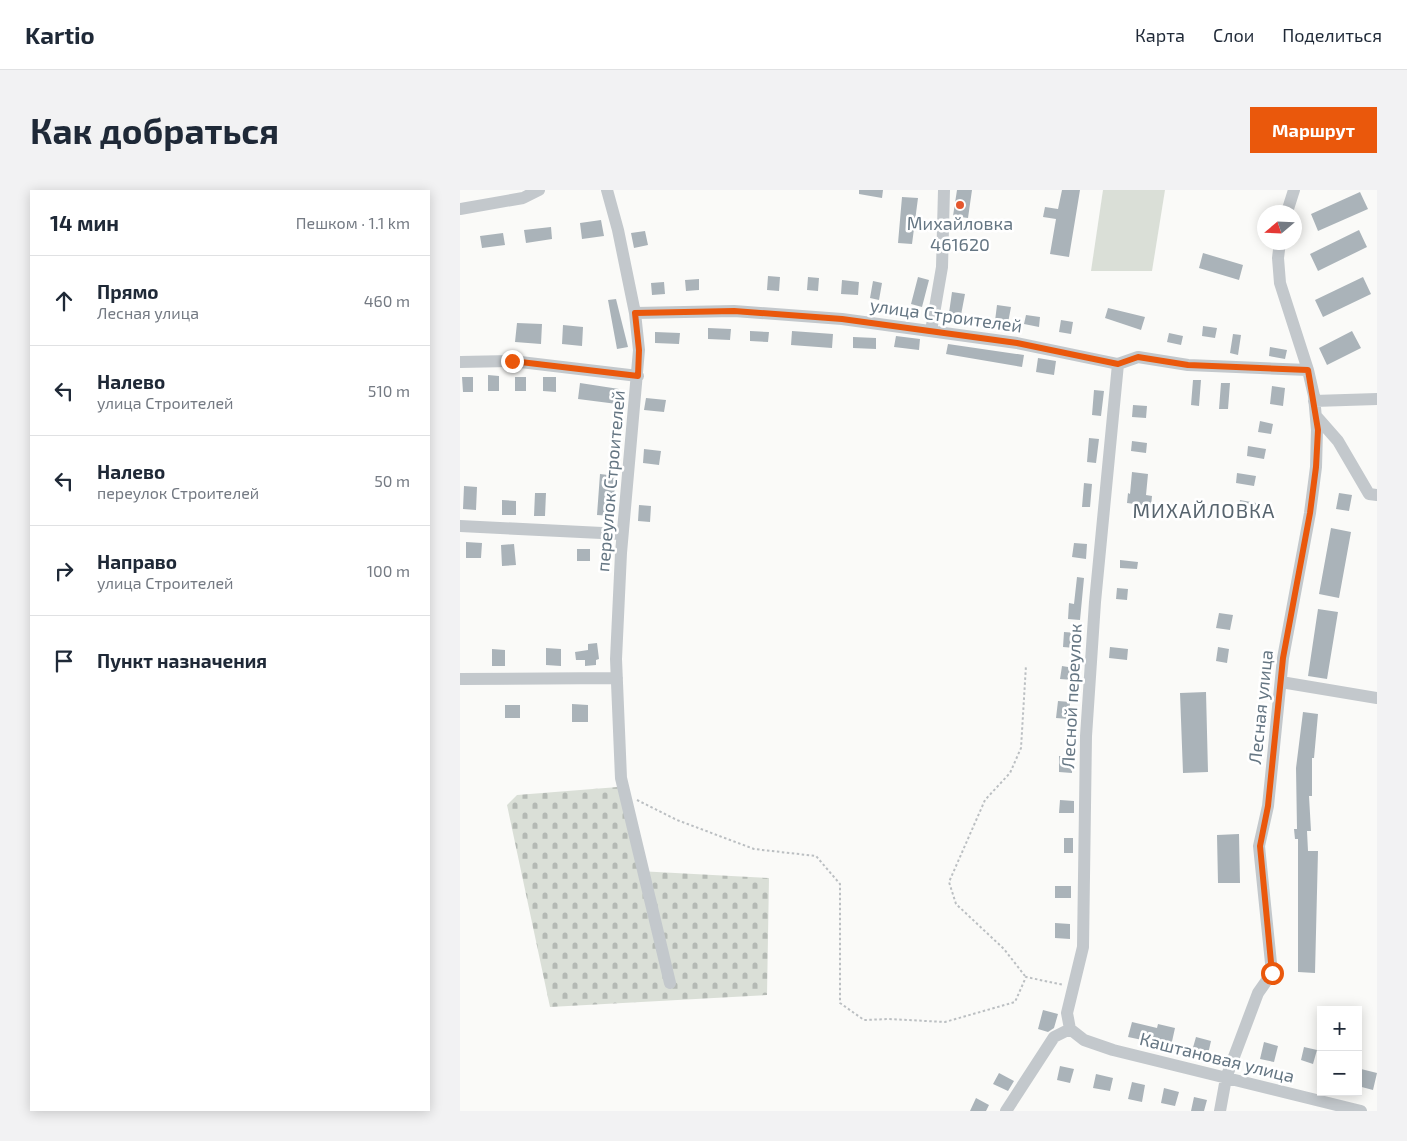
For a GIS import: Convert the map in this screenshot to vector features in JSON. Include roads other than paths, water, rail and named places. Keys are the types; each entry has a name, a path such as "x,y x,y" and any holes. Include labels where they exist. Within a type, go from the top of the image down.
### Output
{"street":[{"path":"460,209 523,198 539,190"},
{"name":"переулок Строителей","path":"607,190 618,230 635,313 639,350 622,534 617,678 621,778 670,983"},
{"path":"931,331 942,267 944,190"},
{"path":"1290,205 1294,190"},
{"name":"Лесная улица","path":"1220,1111 1226,1078 1258,993 1272,973 1260,846 1268,806 1281,682 1316,467 1316,416 1314,401 1308,370 1280,283 1279,250"},
{"name":"улица Строителей","path":"635,313 734,311 842,319 1017,343 1118,364 1138,357 1188,365 1308,370"},
{"path":"460,362 512,361 638,376"},
{"name":"Лесной переулок","path":"1070,1029 1068,1013 1082,947 1086,736 1095,602 1118,364"},
{"path":"1314,401 1377,399"},
{"path":"1316,416 1338,441 1369,494 1377,495"},
{"path":"460,526 622,534"},
{"path":"460,679 617,678"},
{"path":"1281,682 1377,698"},
{"path":"1006,1111 1054,1037 1070,1029"},
{"name":"Каштановая улица","path":"1070,1029 1084,1040 1113,1050 1361,1111"}],"place":[{"name":"Михайловка 461620","path":"960,205"}],"district":[{"name":"МИХАЙЛОВКА","path":"1204,511"}]}
